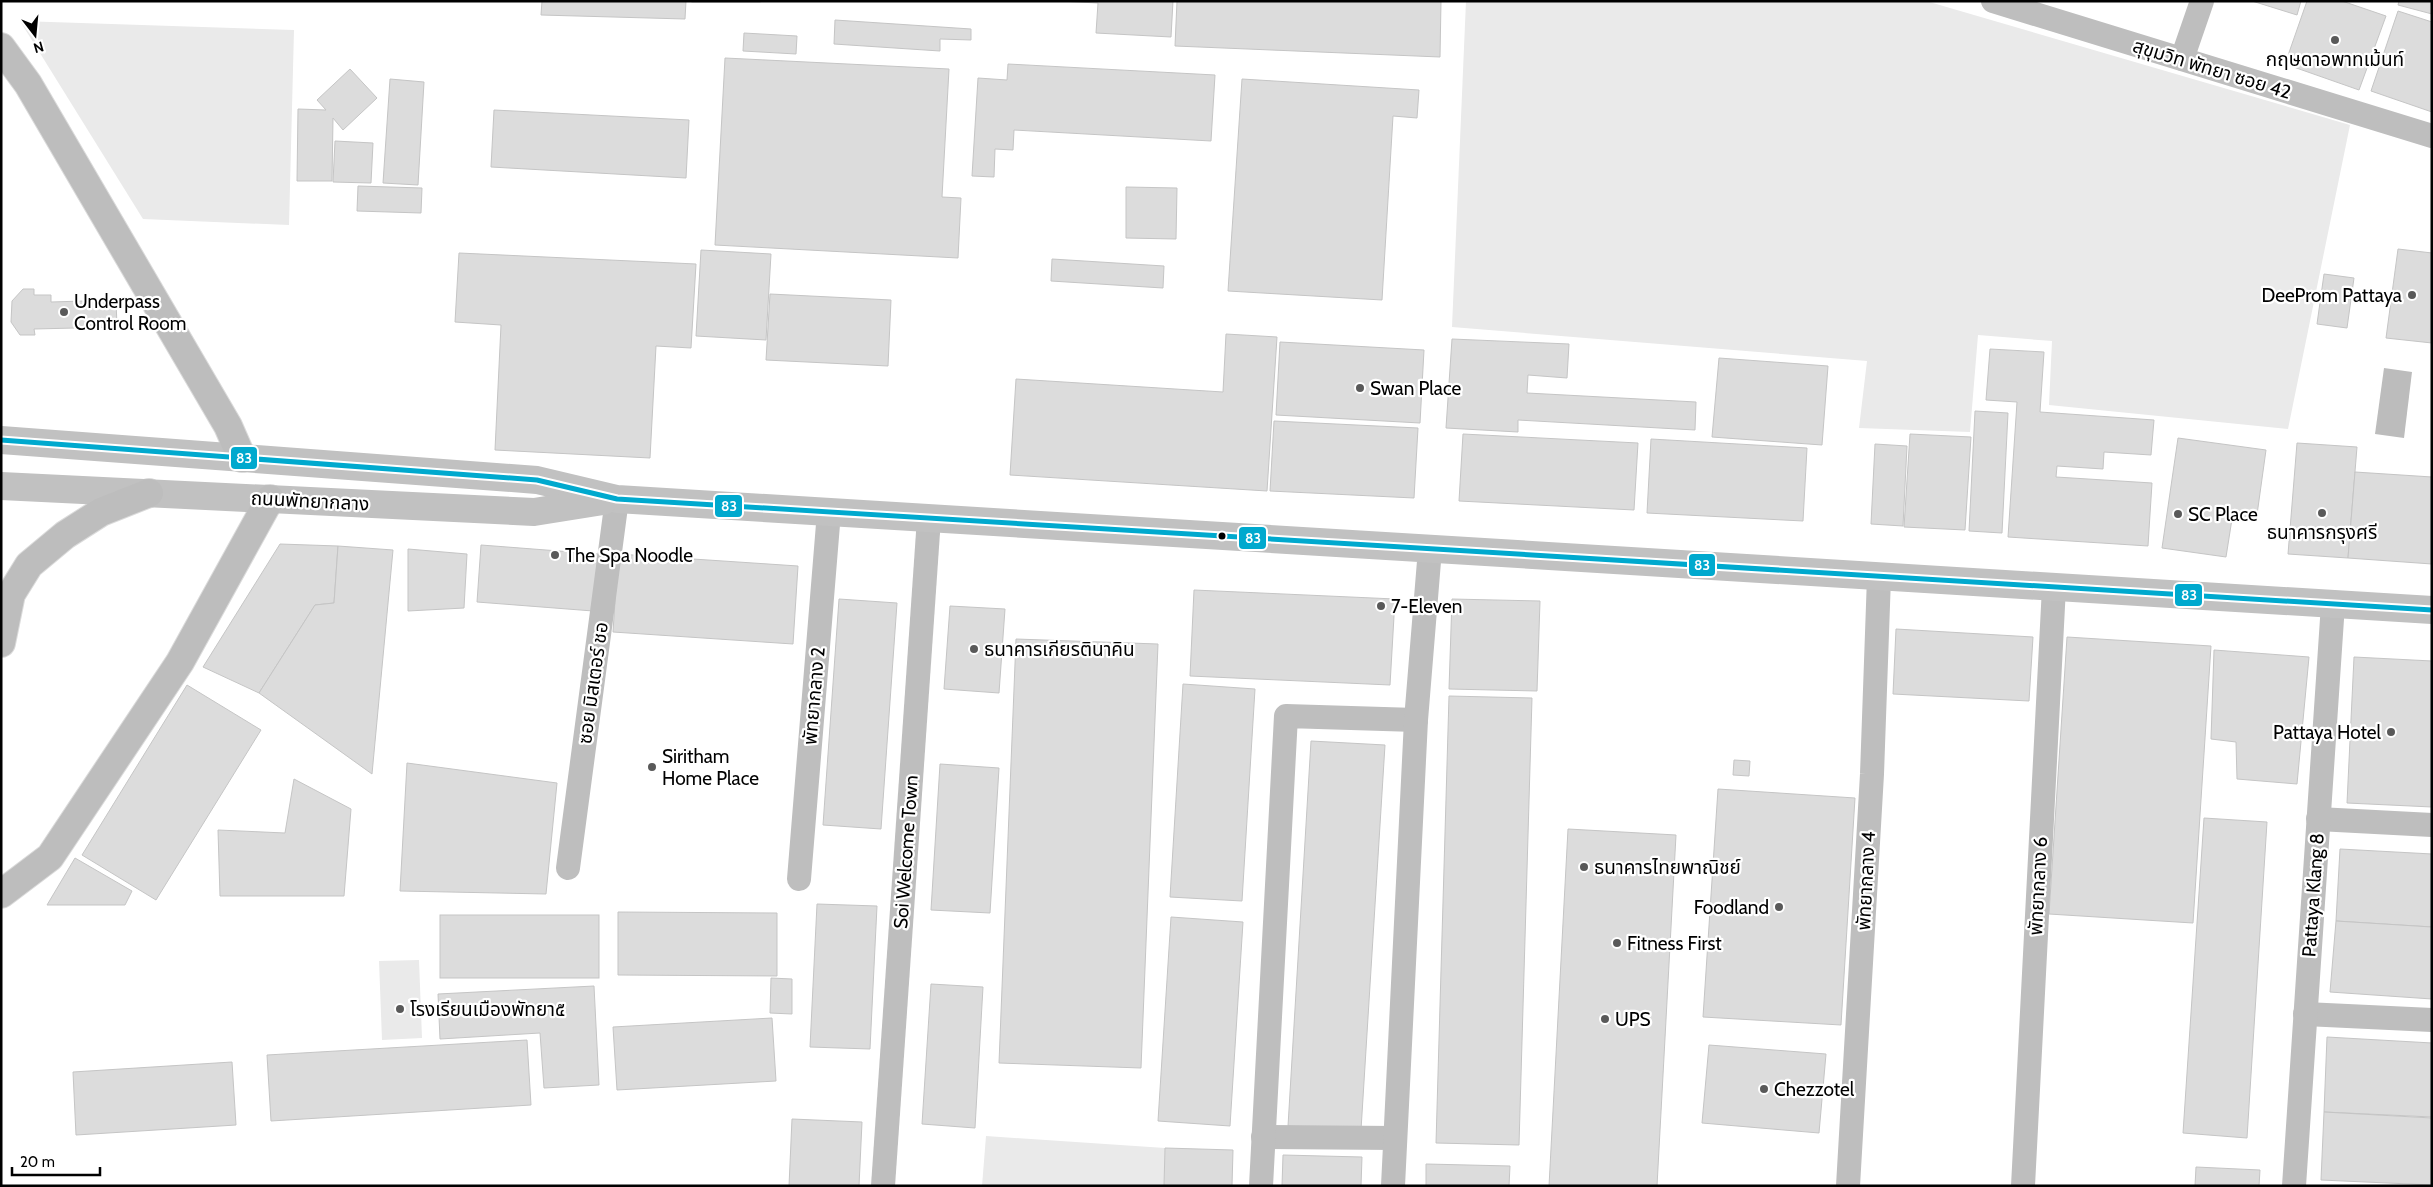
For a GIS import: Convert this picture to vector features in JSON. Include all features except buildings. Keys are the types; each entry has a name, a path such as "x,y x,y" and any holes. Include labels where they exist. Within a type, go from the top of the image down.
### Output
{"highway":[{"path":"1,46 28,84 228,426 242,458"},
{"path":"1,643 11,594 29,566 65,535 101,512 149,493"},
{"path":"1,894 50,857 180,662 270,499"}],"main road":[{"name":"ถนนพัทยากลาง","path":"1,440 536,480 617,499 2432,610"},
{"name":"ถนนพัทยากลาง","path":"1,486 534,512 617,499"}],"street":[{"name":"สุขุมวิท พัทยา ซอย 42","path":"1993,1 2432,136"},
{"path":"2182,59 2202,1"},
{"name":"ซอย มิสเตอร์ ชอ","path":"568,868 617,499"},
{"name":"พัทยากลาง 2","path":"799,879 829,512"},
{"name":"Soi Welcome Town","path":"883,1186 929,518"},
{"path":"1393,1186 1416,720 1430,549"},
{"name":"พัทยากลาง 4","path":"1848,1186 1872,774 1880,577"},
{"name":"พัทยากลาง 6","path":"2023,1186 2054,587"},
{"name":"Pattaya Klang 8","path":"2294,1186 2333,604"},
{"path":"1261,1186 1286,716 1416,720"},
{"path":"2318,819 2432,825"},
{"path":"2305,1014 2432,1020"},
{"path":"1263,1137 1395,1138"}],"shaded area":[{"path":"1466,1 1926,1 2350,125 2288,429 2049,405 2052,341 1978,335 1970,432 1859,428 1867,361 1452,327"},
{"path":"20,21 294,30 289,225 143,219"},
{"path":"2384,368 2412,372 2404,438 2375,434"},
{"path":"419,960 422,1038 382,1040 379,961"},
{"path":"986,1136 1165,1148 1164,1186 982,1186"}],"transit line":[{"name":"83","path":"1,440 537,480 617,499 2432,610"}],"place":[{"name":"กฤษดาอพาทเม้นท์","path":"2335,40"},
{"name":"DeeProm Pattaya","path":"2412,295"},
{"name":"Underpass Control Room","path":"64,312"},
{"name":"Swan Place","path":"1360,388"},
{"name":"ธนาคารกรุงศรี","path":"2322,513"},
{"name":"SC Place","path":"2178,514"},
{"name":"The Spa Noodle","path":"555,555"},
{"name":"7-Eleven","path":"1381,606"},
{"name":"ธนาคารเกียรตินาคิน","path":"974,649"},
{"name":"Pattaya Hotel","path":"2391,732"},
{"name":"Siritham Home Place","path":"652,767"},
{"name":"ธนาคารไทยพาณิชย์","path":"1584,867"},
{"name":"Foodland","path":"1779,907"},
{"name":"Fitness First","path":"1617,943"},
{"name":"โรงเรียนเมืองพัทยา๕","path":"400,1009"},
{"name":"UPS","path":"1605,1019"},
{"name":"Chezzotel","path":"1764,1089"}]}
